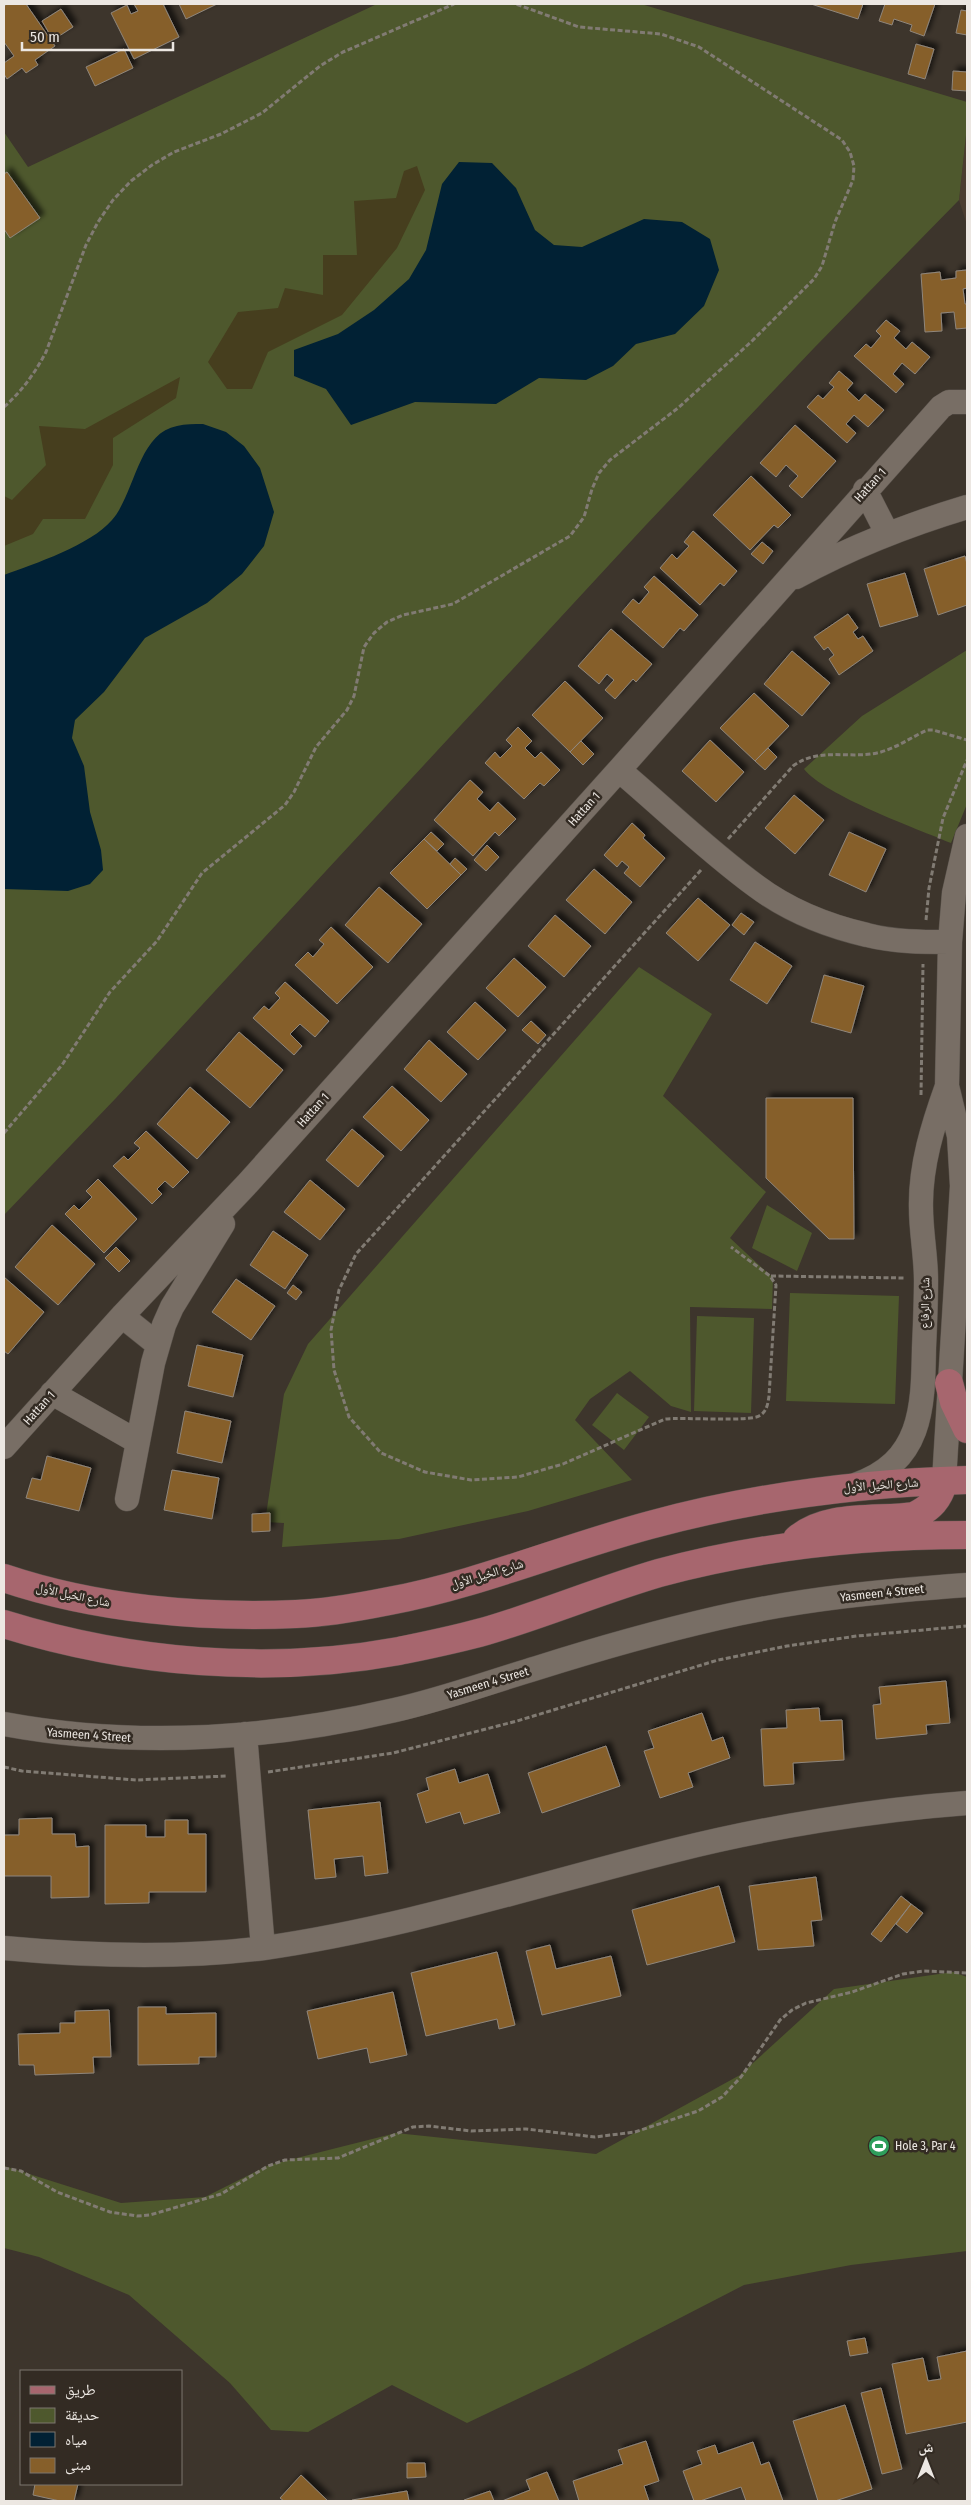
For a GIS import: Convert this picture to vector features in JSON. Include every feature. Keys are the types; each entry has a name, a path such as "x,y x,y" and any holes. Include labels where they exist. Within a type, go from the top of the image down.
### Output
{"main road":[{"path":"950,1383 954,1402 967,1428"},
{"path":"789,1547 800,1536 826,1524 914,1516 925,1511 956,1481"},
{"name":"شارع الخيل الأول","path":"4,1578 28,1586 121,1605 213,1614 298,1614 391,1601 468,1580 650,1525 716,1508 847,1487 956,1481"},
{"path":"4,1624 116,1652 212,1661 307,1662 398,1651 486,1631 659,1573 745,1553 863,1540 967,1535"}],"street":[{"name":"Hattan 1","path":"4,1447 122,1316 248,1183 619,770 865,490 941,407 949,402 967,402"},
{"path":"865,490 887,533"},
{"name":"Hattan 1","path":"781,586 851,548 887,533 967,507"},
{"path":"619,770 756,887 791,908 829,924 884,938 909,942 950,942"},
{"name":"شارع الرفاع","path":"956,1481 950,1383 962,1186 959,1136 947,1086 950,942 954,893 967,836"},
{"name":"شارع الرفاع","path":"847,1487 865,1481 890,1466 909,1444 916,1429 923,1397 926,1279 920,1207 922,1183 931,1134 947,1086"},
{"path":"127,1499 157,1344 172,1307 248,1183"},
{"path":"122,1316 157,1344"},
{"path":"52,1393 138,1442"},
{"name":"Yasmeen 4 Street","path":"4,1724 57,1734 171,1740 245,1734 322,1724 395,1710 467,1691 637,1638 719,1618 811,1600 886,1591 967,1585"},
{"path":"245,1734 263,1948"},
{"path":"4,1948 84,1955 174,1955 263,1948 406,1921 688,1847 782,1828 925,1806 967,1803"}],"path":[{"path":"4,407 27,384 38,368 46,352 86,245 98,222 113,200 131,181 152,165 174,152 221,134 262,113 320,66 343,52 454,4"},
{"path":"4,1133 62,1065 110,992 161,935 202,873 285,805 294,792 316,748 348,710 354,696 364,647 374,633 387,622 403,615 437,609 468,597 570,536 584,517 599,474 610,460 678,408 725,367 814,279 822,266 835,222 853,180 854,166 850,152 842,140 692,45 661,34 579,27 516,4"},
{"path":"731,1247 775,1281 769,1396 767,1408 759,1416 747,1418 681,1417 665,1419 563,1464 518,1477 471,1480 424,1472 381,1453 349,1417 334,1370 331,1330 339,1290 356,1254 760,802 794,766 802,760 822,754 847,756 877,753 927,730 967,740"},
{"path":"770,1276 926,1279"},
{"path":"4,1767 22,1771 136,1780 248,1775 393,1753 516,1721 718,1660 857,1636 967,1626"},
{"path":"4,2168 21,2171 57,2192 110,2212 137,2216 150,2215 221,2194 268,2166 285,2160 338,2158 413,2127 429,2126 472,2131 526,2129 594,2137 635,2132 698,2111 722,2097 741,2078 780,2020 792,2010 806,2003 852,1992 902,1974 924,1971 967,1973"}],"shaded area":[{"path":"967,126 967,225 959,200"}],"green space":[{"path":"377,4 641,4 967,102 967,126 959,200 814,348 645,526 116,1098 4,1215 4,132 28,167"},
{"path":"967,650 967,804 951,843 850,800 831,790 804,769 862,716"},
{"path":"639,967 712,1014 663,1096 766,1192 730,1238 773,1278 772,1309 690,1307 691,1412 671,1406 630,1371 590,1399 575,1420 632,1480 528,1511 399,1539 282,1547 284,1523 265,1522 284,1394 308,1344"},
{"path":"767,1205 812,1233 797,1271 752,1248"},
{"path":"790,1293 899,1296 895,1404 786,1401"},
{"path":"697,1316 754,1318 751,1413 694,1411"},
{"path":"617,1393 649,1417 624,1450 592,1425"},
{"path":"953,1972 967,1977 967,2251 851,2265 744,2285 583,2368 467,2423 392,2385 308,2432 271,2430 230,2383 129,2295 39,2257 4,2248 4,2166 121,2203 205,2197 269,2165 396,2133 596,2154 740,2075 834,1989"}],"sand":[{"path":"417,166 425,190 397,248 342,315 268,352 252,389 227,389 208,362 238,312 278,308 285,288 323,295 323,255 357,255 354,201 396,198 404,171"},
{"path":"180,377 176,398 113,438 113,465 85,519 43,519 33,534 4,546 4,496 12,500 46,465 39,426 85,429"}],"water":[{"path":"459,162 492,163 516,188 535,230 554,245 582,247 644,219 682,222 710,239 719,270 704,306 675,334 636,344 613,366 586,380 539,378 496,404 415,402 351,425 326,389 294,376 294,350 338,334 374,310 409,279 426,250 442,184"},
{"path":"203,424 226,432 244,446 260,468 274,512 264,546 242,574 207,603 145,638 104,692 75,720 72,738 84,766 90,812 101,850 103,870 90,884 68,891 4,889 4,575 61,553 103,529 120,509 138,466 154,440 164,431 177,426"}],"building":[{"path":"7,4 26,4 55,46 35,60 38,65 26,73 22,68 7,79 4,74 4,63 14,56 4,42 4,6"},
{"path":"134,4 163,4 179,37 134,59 111,13 127,5 131,14 138,11"},
{"path":"179,4 217,4 186,19"},
{"path":"811,4 863,4 858,19"},
{"path":"885,4 935,4 924,36 910,31 912,25 894,19 892,25 879,21"},
{"path":"61,9 73,27 53,40 42,21"},
{"path":"961,10 967,11 967,35 956,33"},
{"path":"916,44 934,49 925,79 908,74"},
{"path":"124,49 133,68 95,86 86,67"},
{"path":"953,71 967,72 967,91 952,90"},
{"path":"7,172 40,218 10,238 4,229 4,174"},
{"path":"967,270 967,288 963,289 965,304 967,304 967,328 956,329 954,312 941,313 942,331 925,332 921,274 940,272 941,280 956,278 956,271"},
{"path":"886,320 900,331 894,338 906,349 912,342 930,357 915,374 902,363 893,374 904,384 896,393 854,356 866,344 871,348 881,336 876,331"},
{"path":"839,371 853,383 847,390 859,401 865,394 884,410 868,427 854,415 846,424 856,433 847,443 807,407 818,395 823,399 834,387 829,383"},
{"path":"795,425 836,461 802,498 789,486 798,476 786,465 776,477 760,463"},
{"path":"751,476 791,515 778,528 774,525 750,550 713,515"},
{"path":"693,531 737,571 724,586 720,583 700,605 660,568 672,554 677,559 689,546 684,542"},
{"path":"762,542 773,551 763,564 751,554"},
{"path":"965,556 967,564 967,605 938,615 924,569"},
{"path":"905,573 918,616 880,627 867,584"},
{"path":"654,576 698,615 684,631 680,628 663,648 622,612 633,599 639,604 649,592 644,587"},
{"path":"848,614 858,628 853,632 858,639 863,636 873,651 839,675 829,659 834,655 828,647 824,650 814,637"},
{"path":"611,629 652,664 636,682 633,679 615,699 605,690 614,680 607,674 599,684 578,666"},
{"path":"792,651 830,683 802,716 764,684"},
{"path":"565,681 603,718 570,752 532,715"},
{"path":"754,693 789,726 755,761 720,728"},
{"path":"518,727 532,741 525,748 535,758 541,752 560,770 544,786 540,783 524,799 485,763 495,752 500,758 512,746 506,740"},
{"path":"710,740 744,772 716,802 682,771"},
{"path":"581,741 594,754 583,765 570,752"},
{"path":"768,748 777,757 765,770 755,761"},
{"path":"470,780 483,792 477,799 490,811 498,802 516,819 499,836 495,832 473,856 434,820"},
{"path":"794,795 824,820 795,854 765,828"},
{"path":"632,823 645,835 643,838 665,858 640,887 624,873 629,867 622,861 617,867 604,855"},
{"path":"431,832 444,844 437,851 424,839"},
{"path":"849,832 886,849 866,892 829,875"},
{"path":"424,839 461,875 427,909 390,873"},
{"path":"487,845 499,857 486,871 474,860"},
{"path":"455,858 467,869 461,875 450,864"},
{"path":"594,869 632,902 605,934 566,900"},
{"path":"379,887 422,924 388,963 345,925"},
{"path":"698,898 730,925 698,961 666,933"},
{"path":"741,913 754,922 744,935 732,925"},
{"path":"555,915 591,946 564,977 528,946"},
{"path":"331,927 373,967 337,1004 295,965 308,952 313,957 324,944 319,940"},
{"path":"755,942 792,966 767,1004 730,980"},
{"path":"514,958 546,987 518,1017 486,988"},
{"path":"824,975 864,986 851,1033 811,1022"},
{"path":"285,982 329,1021 315,1037 300,1024 290,1034 302,1046 294,1055 253,1018 264,1006 269,1010 280,998 275,993"},
{"path":"475,1002 506,1030 478,1060 447,1032"},
{"path":"531,1021 546,1035 538,1044 522,1030"},
{"path":"239,1032 283,1070 250,1108 206,1070"},
{"path":"429,1040 467,1074 441,1102 404,1069"},
{"path":"392,1086 429,1120 401,1151 363,1117"},
{"path":"190,1087 230,1122 197,1159 157,1124"},
{"path":"766,1098 853,1098 854,1239 829,1239 766,1178"},
{"path":"352,1129 384,1156 358,1187 326,1160"},
{"path":"146,1131 189,1172 173,1188 165,1181 157,1189 162,1194 152,1204 113,1166 124,1156 128,1160 140,1148 134,1143"},
{"path":"98,1179 137,1219 104,1253 65,1214 74,1205 79,1210 92,1197 86,1191"},
{"path":"310,1180 345,1209 320,1240 284,1212"},
{"path":"52,1225 95,1264 58,1305 15,1267"},
{"path":"273,1231 308,1255 285,1289 250,1265"},
{"path":"116,1247 130,1261 119,1272 105,1258"},
{"path":"4,1277 44,1312 8,1354 4,1351"},
{"path":"236,1279 275,1306 251,1340 212,1312"},
{"path":"293,1285 302,1292 296,1300 287,1293"},
{"path":"197,1345 243,1355 233,1397 188,1386"},
{"path":"185,1411 231,1421 222,1463 177,1453"},
{"path":"47,1456 91,1468 79,1511 26,1498 32,1478 41,1480"},
{"path":"172,1470 219,1478 212,1519 164,1510"},
{"path":"270,1513 270,1531 252,1532 252,1514"},
{"path":"946,1681 950,1723 926,1725 927,1734 876,1739 873,1705 881,1704 879,1687"},
{"path":"819,1708 820,1721 842,1720 844,1760 793,1763 794,1784 764,1786 761,1729 787,1728 786,1710"},
{"path":"702,1713 712,1741 723,1737 730,1758 688,1773 693,1787 660,1798 644,1751 654,1748 648,1731"},
{"path":"606,1746 620,1786 542,1813 528,1773"},
{"path":"455,1769 459,1783 488,1774 500,1813 464,1824 460,1812 426,1823 417,1794 429,1790 426,1778"},
{"path":"380,1802 388,1873 365,1876 363,1856 334,1859 336,1877 315,1879 308,1810"},
{"path":"52,1818 52,1834 75,1834 76,1847 89,1846 89,1897 51,1898 51,1876 4,1876 4,1835 19,1835 19,1819"},
{"path":"165,1820 188,1820 188,1834 206,1834 206,1892 149,1892 149,1903 105,1904 105,1825 146,1825 146,1837 165,1837"},
{"path":"816,1877 822,1920 811,1921 814,1946 758,1950 749,1886"},
{"path":"719,1886 735,1942 647,1965 632,1910"},
{"path":"901,1896 911,1904 881,1942 871,1934"},
{"path":"911,1904 923,1913 907,1933 896,1924"},
{"path":"550,1945 556,1969 611,1956 621,1996 542,2015 526,1951"},
{"path":"497,1952 515,2025 499,2029 497,2019 426,2036 411,1973"},
{"path":"393,1992 407,2055 370,2063 367,2048 318,2059 307,2011"},
{"path":"138,2007 166,2007 166,2014 216,2013 216,2057 199,2057 199,2064 138,2065"},
{"path":"109,2010 111,2057 93,2057 94,2073 35,2075 34,2065 19,2065 18,2034 60,2033 60,2023 75,2023 75,2011"},
{"path":"865,2338 868,2353 850,2356 847,2341"},
{"path":"967,2351 967,2422 906,2434 892,2364 923,2358 928,2381 941,2379 937,2357"},
{"path":"881,2388 902,2469 882,2474 861,2393"},
{"path":"845,2405 872,2489 835,2501 818,2501 793,2421"},
{"path":"646,2441 659,2481 644,2486 649,2501 579,2501 573,2481 623,2464 618,2450"},
{"path":"753,2442 761,2465 769,2462 783,2501 746,2501 741,2487 700,2501 694,2501 683,2471 702,2464 697,2451 715,2445 718,2454"},
{"path":"407,2463 425,2463 426,2477 407,2478"},
{"path":"547,2472 559,2501 502,2501 530,2490 526,2480"},
{"path":"301,2475 328,2501 284,2501 280,2498"},
{"path":"35,2485 78,2485 74,2501 60,2501 33,2495"},
{"path":"407,2491 409,2501 352,2501 352,2500"},
{"path":"490,2491 494,2501 464,2500"}],"place":[{"name":"Hole 3, Par 4","path":"879,2146"}]}
